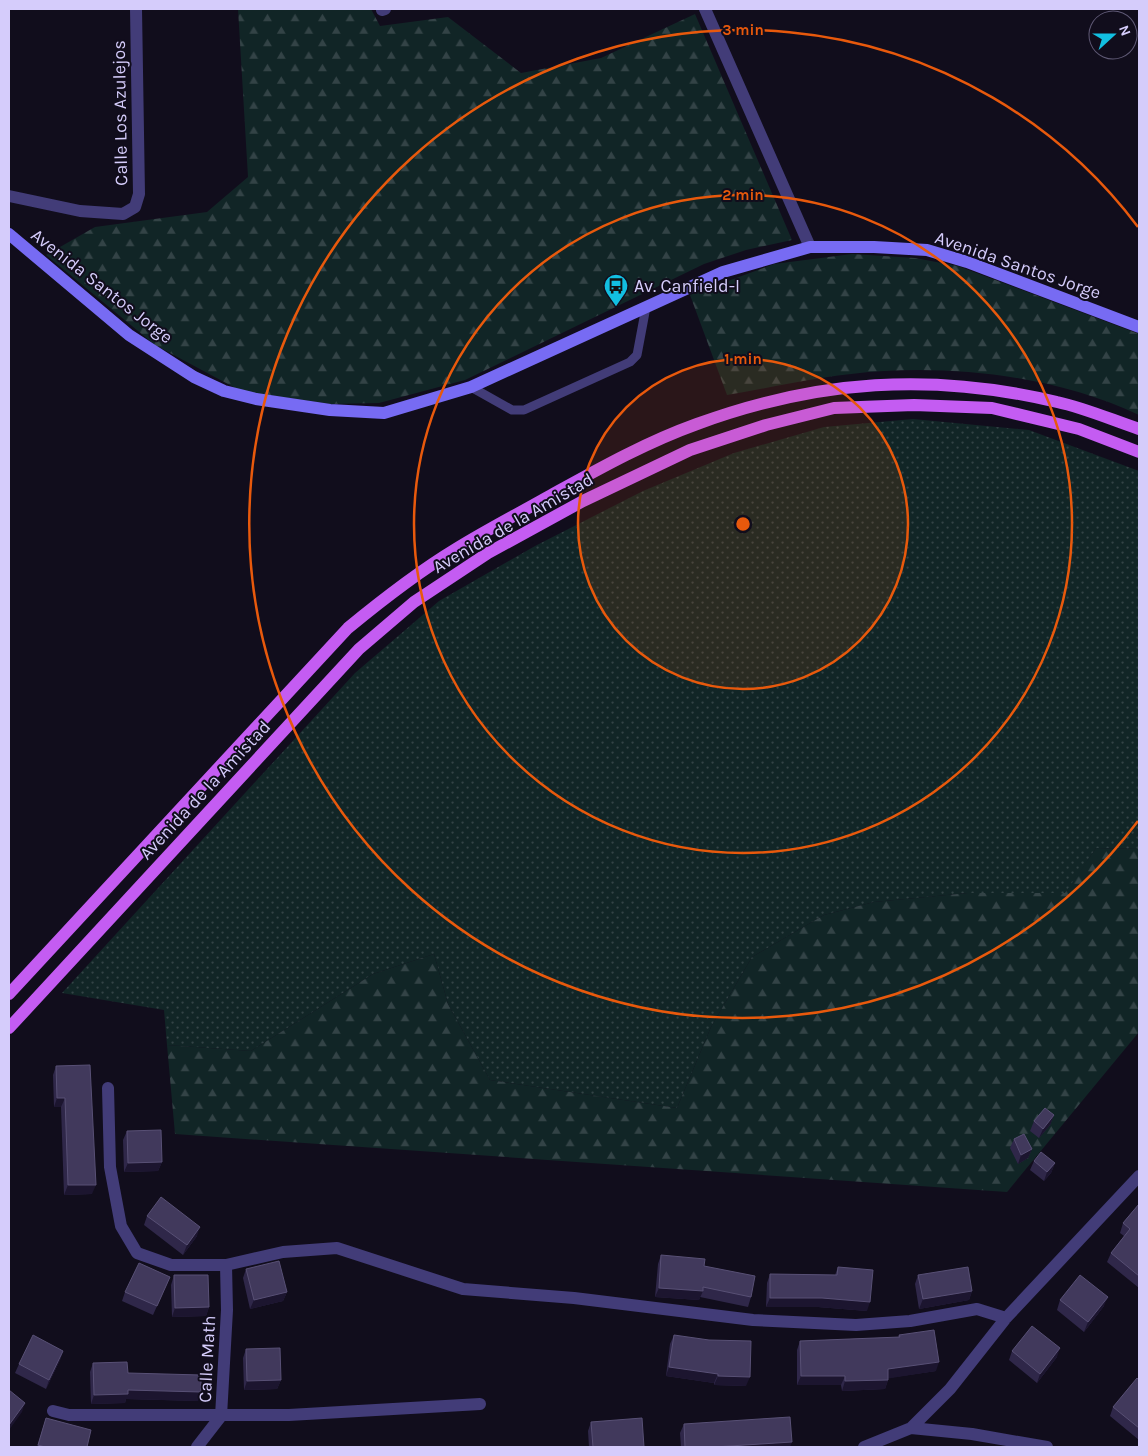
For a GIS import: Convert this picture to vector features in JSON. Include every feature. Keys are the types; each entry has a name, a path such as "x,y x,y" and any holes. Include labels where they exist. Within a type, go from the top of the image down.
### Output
{"main road":[{"name":"Avenida Santos Jorge","path":"9,234 129,335 194,377 224,391 256,399 330,410 384,413 471,387 723,272 810,247 874,247 927,250 967,262 1139,326"},
{"name":"Avenida de la Amistad","path":"9,994 348,628 380,602 456,549 609,463 696,424 767,402 826,389 904,382 974,387 1058,402 1139,429"},
{"name":"Avenida de la Amistad","path":"9,1028 359,649 414,602 488,553 583,501 690,450 766,425 834,408 914,405 992,408 1079,429 1139,452"}],"street":[{"name":"Calle Los Azulejos","path":"9,196 80,211 123,214 135,207 139,194 136,9"},
{"path":"705,9 810,247"},
{"path":"108,1088 110,1166 120,1226 137,1253 171,1266 226,1265 283,1252 337,1248 463,1289 584,1299 753,1320 856,1325 910,1321 977,1309 1006,1318"},
{"path":"864,1447 911,1428 950,1389 1006,1318 1139,1176"},
{"name":"Calle Math","path":"197,1447 221,1416 227,1310 226,1265"},
{"path":"53,1411 68,1415 221,1416 480,1404"},
{"path":"911,1428 972,1434 1048,1447"}],"lane":[{"path":"471,387 512,410 524,410 630,362 637,355 646,307"}],"green space":[{"path":"238,9 371,9 380,26 448,17 521,73 601,58 695,14 792,240 746,250 704,264 465,380 379,403 331,404 241,391 155,345 46,255 95,227 207,212 248,177"},
{"path":"852,254 915,258 958,266 1139,334 1139,415 1079,392 1047,384 982,373 949,371 884,371 844,375 727,395 690,295 774,264"},
{"path":"913,419 1029,430 1139,471 1139,849 1096,848 1066,893 968,893 874,902 824,915 752,957 711,1027 677,1108 490,1080 448,1004 434,954 373,974 251,1051 167,1045 164,1010 62,993 355,673 439,601 535,546 643,491 734,453 824,427"},
{"path":"1096,848 1139,849 1139,1032 1007,1192 175,1134 167,1045 251,1051 373,974 434,954 448,1004 490,1080 677,1108 711,1027 752,957 824,915 874,902 968,893 1065,893"}],"building":[{"path":"90,1065 96,1185 68,1185 65,1098 57,1098 56,1066"},
{"path":"1045,1108 1054,1115 1043,1129 1034,1121"},
{"path":"161,1130 162,1162 128,1163 127,1131"},
{"path":"1024,1134 1032,1149 1021,1155 1014,1139"},
{"path":"1041,1152 1055,1163 1047,1172 1034,1161"},
{"path":"161,1197 200,1227 187,1245 147,1216"},
{"path":"1139,1204 1139,1276 1111,1253 1130,1229 1123,1223"},
{"path":"661,1255 705,1259 704,1266 755,1276 751,1297 703,1287 703,1291 659,1288"},
{"path":"279,1261 287,1292 254,1300 246,1269"},
{"path":"139,1263 170,1277 157,1306 125,1292"},
{"path":"838,1267 873,1270 870,1302 822,1298 770,1298 770,1274 837,1275"},
{"path":"968,1267 972,1291 923,1299 918,1275"},
{"path":"174,1275 208,1275 209,1307 175,1308"},
{"path":"1080,1275 1108,1297 1088,1322 1060,1300"},
{"path":"1032,1326 1060,1348 1040,1374 1012,1351"},
{"path":"934,1330 939,1362 888,1369 888,1380 845,1381 845,1376 801,1376 800,1341 900,1337 899,1335"},
{"path":"33,1335 63,1351 49,1380 19,1364"},
{"path":"674,1335 709,1340 751,1341 750,1377 718,1376 718,1374 669,1367"},
{"path":"280,1348 281,1380 247,1381 246,1349"},
{"path":"127,1362 128,1373 201,1375 201,1392 128,1390 128,1394 94,1395 93,1363"},
{"path":"1137,1378 1139,1380 1139,1428 1113,1407"},
{"path":"9,1390 25,1403 9,1425"},
{"path":"790,1417 792,1442 685,1447 684,1424"},
{"path":"46,1418 91,1430 87,1447 45,1447 38,1445"},
{"path":"642,1418 644,1447 593,1447 591,1422"}],"place":[{"name":"Av. Canfield-I","path":"616,307"}]}
